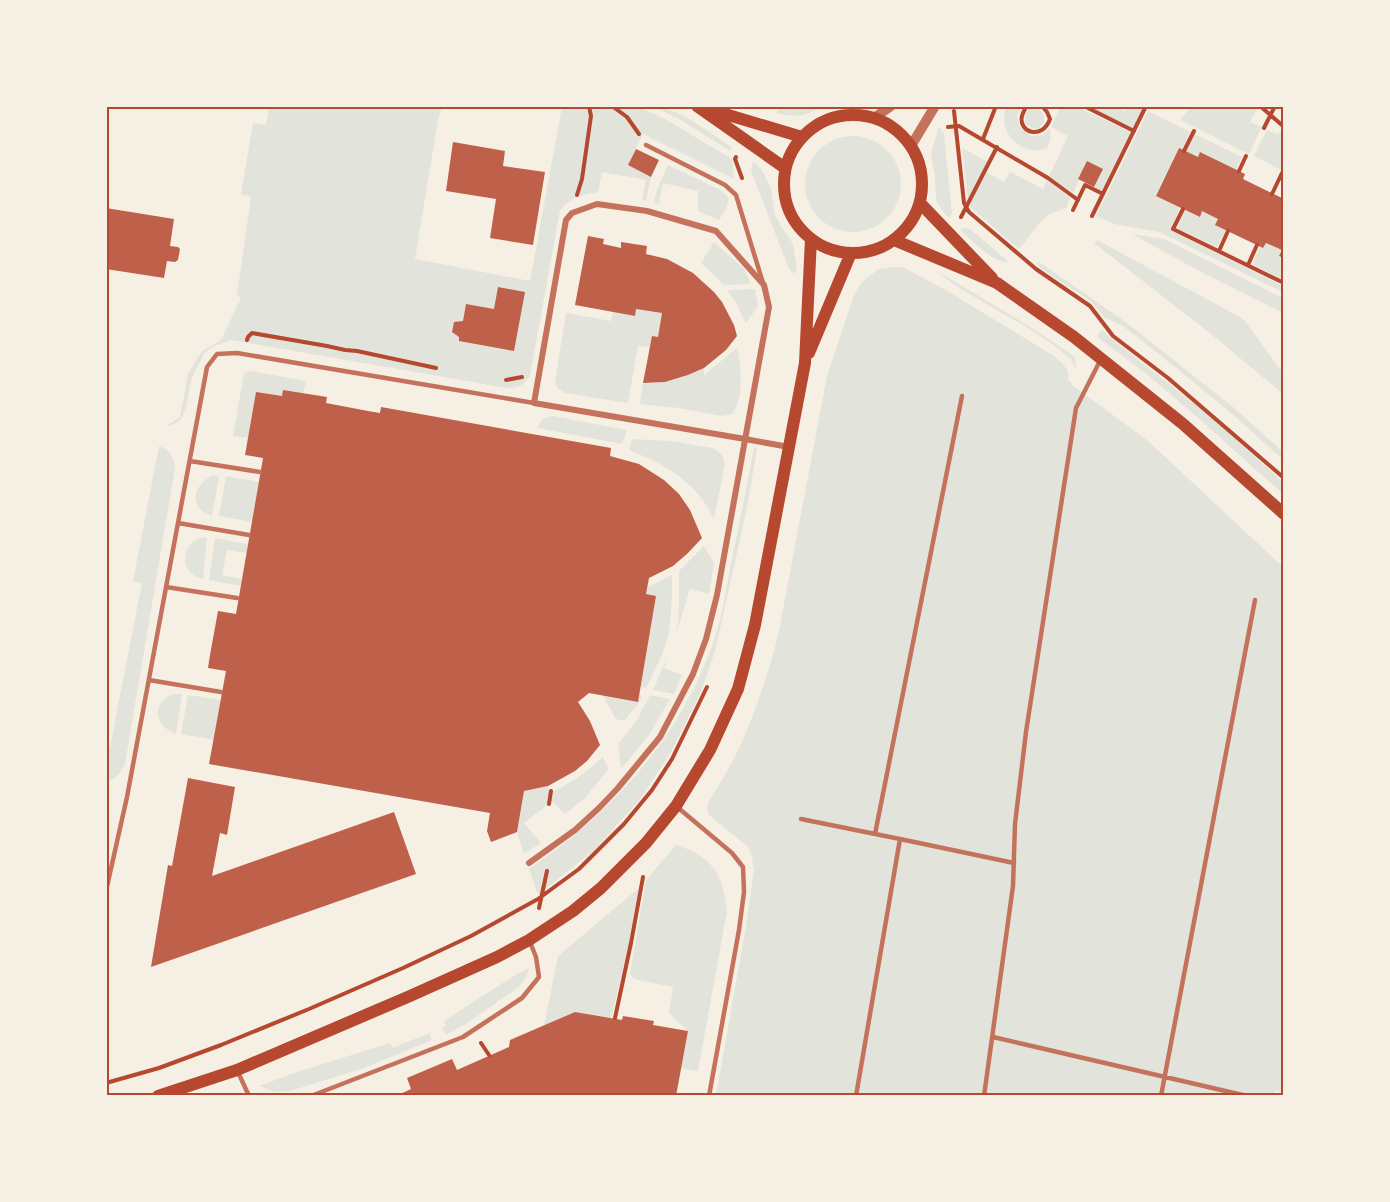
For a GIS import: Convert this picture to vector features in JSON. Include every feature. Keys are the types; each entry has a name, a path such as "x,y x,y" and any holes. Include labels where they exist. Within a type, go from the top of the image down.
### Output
{"main road":[{"path":"697,106 785,168"},
{"path":"702,106 802,137"},
{"path":"848,115 874,118 895,129 911,146 922,174 920,203 910,224 894,240 880,248 866,252 851,254 829,250 811,239 793,219 784,194 785,168 791,152 802,137 823,122 848,115"},
{"path":"920,203 997,284"},
{"path":"158,1095 237,1070 410,996 529,940 573,911 601,888 646,843 676,806 710,750 738,689 755,625 805,363 811,239"},
{"path":"894,240 997,284 1074,337 1183,424 1284,514"},
{"path":"805,363 851,254"}],"street":[{"path":"874,118 891,106"},
{"path":"911,146 935,106"},
{"path":"529,862 575,830 599,808 636,767 660,736 693,674 706,639 717,595 745,439 769,307 764,285 716,231 647,211 597,204 572,213 566,220 534,403 745,439 789,447"}],"lane":[{"path":"646,145 725,185 736,195 764,285"},
{"path":"106,891 127,797 207,367 217,354 237,352 534,403"},
{"path":"984,1095 1013,886 1015,824 1026,732 1076,408 1101,358"},
{"path":"875,834 962,396"},
{"path":"189,461 260,472"},
{"path":"178,523 249,535"},
{"path":"166,587 237,598"},
{"path":"1161,1095 1255,600"},
{"path":"149,680 221,692"},
{"path":"676,806 732,854 742,867 744,892 739,930 709,1095"},
{"path":"801,819 1014,863"},
{"path":"856,1095 900,839"},
{"path":"311,1095 463,1037 522,998 539,977 536,957 529,940"},
{"path":"993,1037 1247,1095"},
{"path":"237,1070 249,1095"}],"path":[{"path":"572,213 582,179 591,116 590,106"},
{"path":"612,106 627,117 646,145"},
{"path":"983,140 996,106"},
{"path":"1026,106 1022,116 1024,127 1036,132 1046,128 1050,119 1042,106"},
{"path":"1084,106 1134,131"},
{"path":"1092,216 1146,106"},
{"path":"1260,106 1283,126"},
{"path":"1264,128 1275,106"},
{"path":"955,111 964,203 969,212 1036,269 1090,306 1113,336 1168,378 1284,478"},
{"path":"948,127 959,126 997,147 1048,178 1078,200"},
{"path":"1184,151 1194,131"},
{"path":"961,217 997,147"},
{"path":"1239,171 1246,156"},
{"path":"740,186 743,164"},
{"path":"1272,194 1282,173"},
{"path":"1073,210 1085,185 1103,194"},
{"path":"1182,209 1173,228 1284,283"},
{"path":"1219,251 1228,231"},
{"path":"1248,265 1257,245"},
{"path":"248,337 252,333 357,351 445,370"},
{"path":"502,380 520,378 540,366"},
{"path":"106,1083 159,1068 320,1005 471,936 542,896 579,869 624,824 652,790 672,759 709,682"},
{"path":"549,804 551,791"},
{"path":"540,908 552,847"},
{"path":"615,1018 644,877"},
{"path":"481,1043 489,1055"}],"shaded area":[{"path":"269,107 442,107 415,259 530,281 562,107 640,107 665,119 732,159 734,179 643,134 628,165 651,177 646,201 642,200 646,180 602,172 598,192 577,197 560,210 530,376 520,386 507,388 231,340 208,350 193,376 183,416 179,421 166,426 180,417 188,374 202,351 221,340 241,298 237,295 251,197 241,194 253,123 266,125"},
{"path":"654,107 673,111 694,122 732,147 730,151 679,119"},
{"path":"780,107 824,107 795,116 776,113"},
{"path":"1006,107 1022,107 1017,116 1019,126 1031,136 1043,135 1049,128 1051,138 1047,148 1028,149 1013,141 1005,126"},
{"path":"1029,107 1038,107 1044,116 1044,123 1037,129 1025,123"},
{"path":"1060,107 1077,107 1130,132 1101,192 1094,187 1102,169 1087,162 1073,193 1049,176 1068,136 1051,127"},
{"path":"1089,107 1114,107 1125,111 1127,107 1144,107 1133,128"},
{"path":"1190,107 1258,107 1250,122 1262,127 1249,154 1180,120"},
{"path":"1148,111 1190,132 1182,150 1178,149 1156,195 1180,208 1170,230 1283,286 1283,292 1159,232 1114,224 1096,216"},
{"path":"939,126 944,134 952,213 949,218 936,200 931,154"},
{"path":"1282,129 1284,131 1283,171 1254,156 1267,130 1278,135"},
{"path":"1195,134 1242,157 1236,170 1201,152 1198,157 1186,152"},
{"path":"853,136 871,140 887,150 897,166 901,184 897,202 887,218 871,228 853,232 835,228 819,218 809,202 805,184 809,166 819,150 835,140"},
{"path":"962,148 988,162 968,199"},
{"path":"753,161 761,169 771,188 775,215 793,244 797,269 795,274 789,269 751,171"},
{"path":"668,165 722,191 729,198 726,209 719,220 698,211 698,191 663,183 659,204 654,203 656,192"},
{"path":"986,172 1004,182 1010,172 1043,189 1047,180 1070,198 1066,208 1050,214 1041,221 1019,249 969,206"},
{"path":"1185,210 1199,217 1202,211 1218,219 1226,230 1217,247 1177,228"},
{"path":"962,228 970,229 1009,262 1003,262 990,255 961,231"},
{"path":"1132,234 1164,239 1283,298 1283,313 1201,272"},
{"path":"1097,240 1245,321 1283,373 1283,394 1211,334 1094,243"},
{"path":"714,242 744,269 751,284 724,285 701,263"},
{"path":"1266,243 1282,250 1279,256 1283,258 1283,280 1252,264 1260,247 1263,248"},
{"path":"1039,262 1123,320 1232,406 1283,452 1283,460 1230,412 1176,368 1123,326 1104,317 1088,299 1036,264"},
{"path":"903,267 944,289 1054,356 1067,369 1068,380 1072,385 1147,440 1283,567 1283,1092 1275,1091 1274,1096 716,1095 754,871 751,853 747,846 710,816 708,803 733,761 746,733 774,650 827,376 854,295 865,279 879,269"},
{"path":"935,270 1075,357 1076,370 1071,359 1052,344 959,288"},
{"path":"755,289 758,306 746,323 727,290"},
{"path":"636,309 662,313 658,337 650,347 638,346 628,403 565,393 557,388 555,382 566,313 611,321 613,312 634,316"},
{"path":"1102,329 1218,423 1283,482 1283,494 1149,376 1097,337"},
{"path":"737,348 741,385 739,399 732,414 722,416 640,404 643,383 675,380 704,368 704,375"},
{"path":"251,371 306,381 303,394 283,390 282,396 256,392 248,438 233,436 244,373"},
{"path":"552,416 627,430 622,444 537,428 543,419"},
{"path":"632,439 669,441 713,448 722,455 725,464 714,519 701,498 684,480 658,463 629,450"},
{"path":"159,446 171,454 175,468 125,764 118,775 107,782 107,762 142,583 133,581"},
{"path":"754,447 757,449 747,508 715,651 701,692 671,752 639,801 593,851 538,895 529,869 588,824 615,798 662,742 699,678 713,643 721,614"},
{"path":"213,475 219,476 212,516 199,507 196,496 201,484"},
{"path":"226,476 259,482 252,522 219,516"},
{"path":"204,537 207,538 203,579 189,571 185,558 190,545"},
{"path":"215,538 248,544 247,553 227,550 222,575 242,579 241,586 209,580"},
{"path":"704,546 714,563 709,594 690,589 674,640 679,614 679,571"},
{"path":"672,575 671,613 666,643 646,688 640,687 656,596 646,594 648,587"},
{"path":"670,650 664,668 682,675 674,694 653,690"},
{"path":"173,694 182,694 176,734 163,726 158,714 161,702"},
{"path":"188,695 221,700 214,740 181,734"},
{"path":"639,695 642,696 639,703 624,721 616,719 603,696 637,702"},
{"path":"650,695 670,699 649,735 621,769 618,744 637,720"},
{"path":"603,757 609,769 584,799 565,814 552,801 524,823 541,843 524,854 517,832 524,791 548,786 550,793 578,777"},
{"path":"676,845 699,855 714,869 723,887 727,911 698,1071 681,1068 688,1031 669,1013 673,987 634,979 630,974 646,880"},
{"path":"639,888 629,944 611,1018 575,1012 544,1026 558,956"},
{"path":"529,968 520,986 466,1024 446,1035 442,1028 446,1026 444,1021"},
{"path":"430,1033 432,1040 364,1068 290,1091 275,1092 259,1086 390,1043 392,1048"}],"building":[{"path":"453,142 505,151 503,166 545,172 533,245 490,238 496,199 446,191"},
{"path":"1179,148 1198,157 1200,152 1245,174 1243,179 1284,199 1284,258 1279,256 1282,250 1266,243 1263,248 1215,225 1218,219 1202,211 1200,217 1156,196"},
{"path":"636,149 659,160 651,177 628,165"},
{"path":"1087,161 1103,169 1094,187 1078,179"},
{"path":"106,208 174,219 170,246 180,249 178,260 167,261 164,278 106,269"},
{"path":"588,236 604,239 603,244 621,248 621,242 647,246 646,254 667,259 693,273 722,302 737,336 726,350 704,368 665,382 643,383 652,336 658,337 662,313 636,309 635,316 575,305"},
{"path":"498,287 525,292 514,351 459,341 459,337 452,332 454,322 463,321 466,304 494,309"},
{"path":"283,390 327,397 326,403 368,411 380,413 381,407 611,448 610,456 639,464 664,480 679,494 690,510 702,538 673,566 649,578 646,594 656,596 638,702 589,693 578,702 590,721 600,745 575,771 548,786 524,791 517,832 491,842 487,831 490,813 209,764 226,671 208,668 210,655 218,611 236,614 263,458 245,455 256,392 282,396"},
{"path":"188,778 235,787 227,835 220,833 212,876 394,812 416,874 151,967 168,865 172,866"},
{"path":"575,1012 622,1020 623,1016 654,1021 653,1025 688,1031 676,1096 396,1096 411,1089 407,1078 452,1059 457,1070 509,1047 510,1040"}]}
